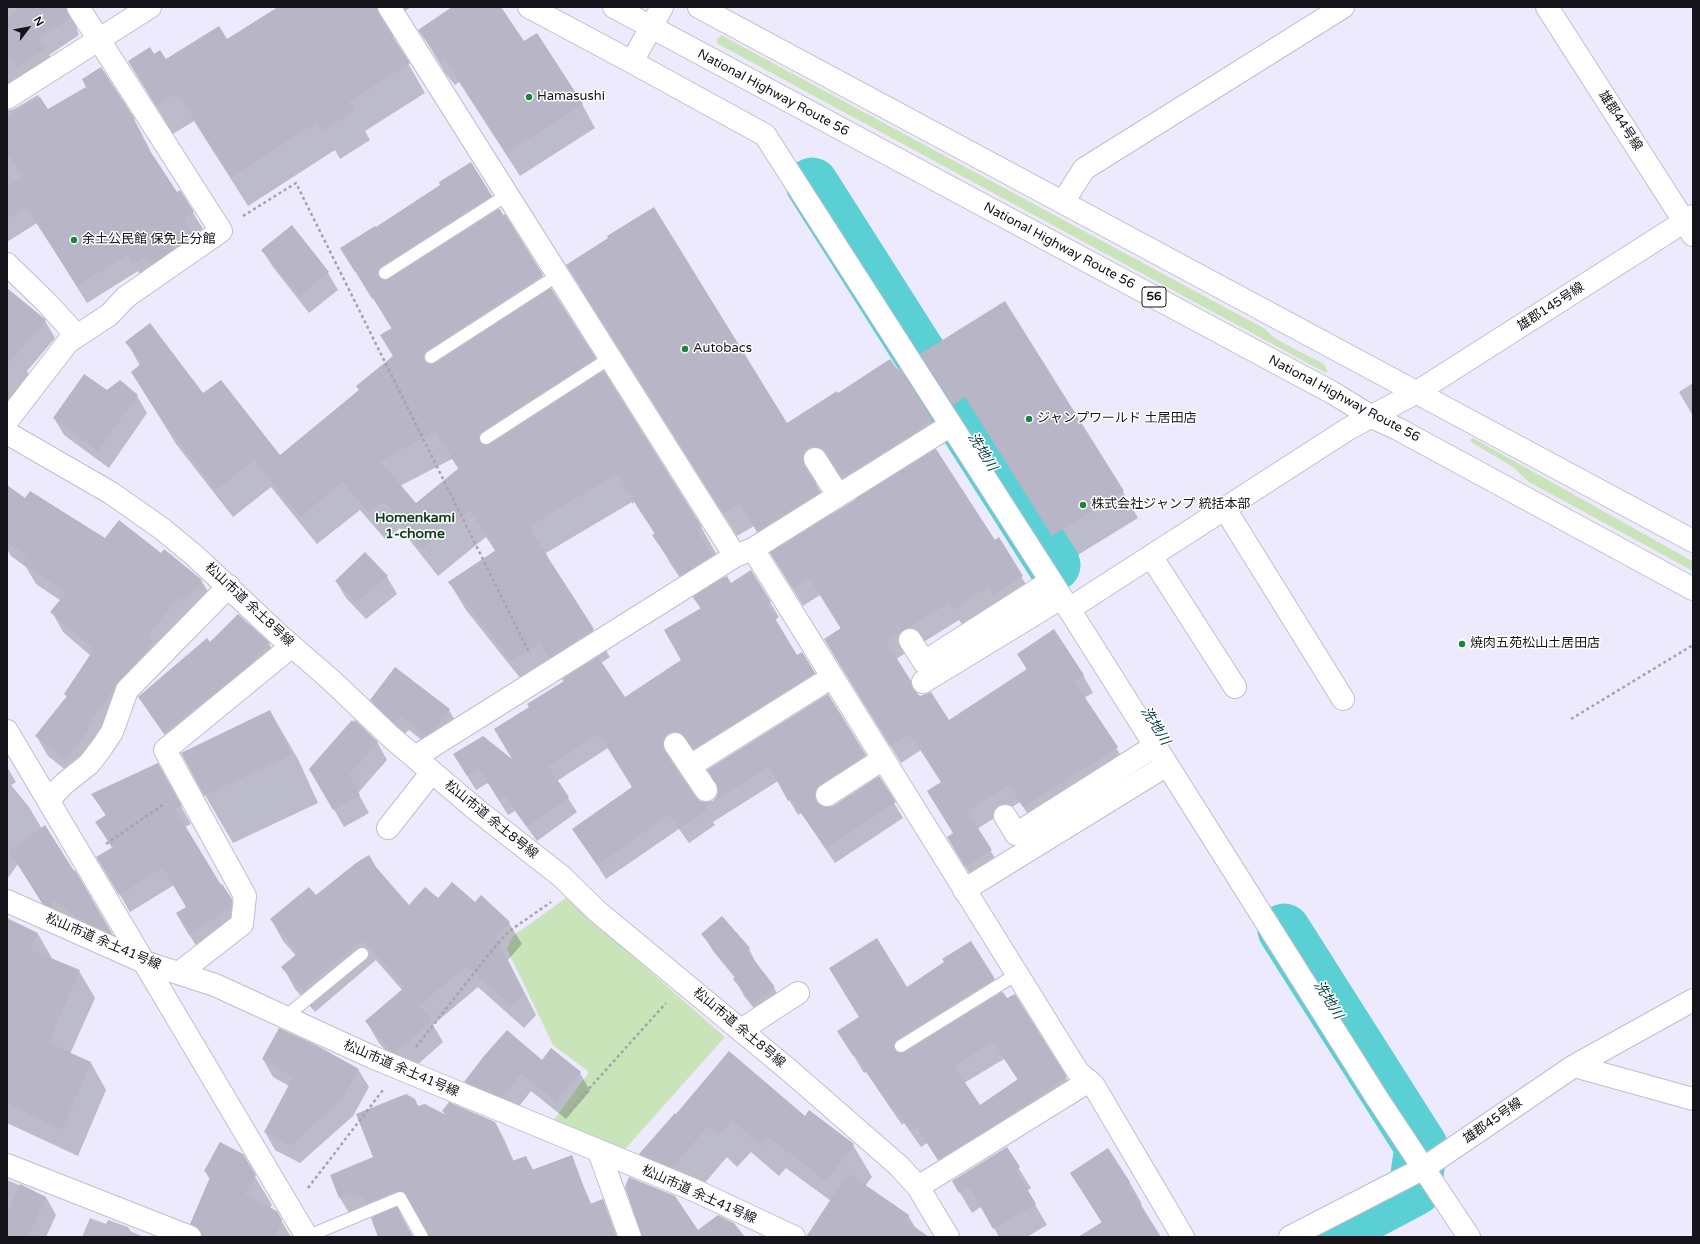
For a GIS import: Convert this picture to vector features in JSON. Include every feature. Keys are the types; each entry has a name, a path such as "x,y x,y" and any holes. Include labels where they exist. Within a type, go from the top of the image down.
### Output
{"main road":[{"path":"7,421 68,342 109,315 126,297 221,231 78,7"},
{"path":"7,98 150,7"},
{"path":"389,7 610,358 832,676 1078,1072 1094,1086 1183,1237"},
{"path":"529,7 765,135 1060,596 1377,1098 1469,1237"},
{"name":"National Highway Route 56","path":"614,7 1326,389 1372,417 1398,429 1693,589"},
{"path":"632,62 662,7"},
{"path":"699,7 1693,541"},
{"path":"1063,202 1084,169 1343,7"},
{"name":"雄郡44号線","path":"1547,7 1690,224"},
{"name":"雄郡145号線","path":"1060,596 1151,556 1348,429 1418,392 1690,224"},
{"path":"7,264 48,304 77,336"},
{"path":"415,757 951,425"},
{"name":"松山市道 余土8号線","path":"7,433 52,457 111,493 161,528 195,556 391,737 478,811 561,876 598,912 741,1030 899,1166 918,1187 948,1237"},
{"path":"815,459 838,495"},
{"path":"1225,509 1343,699"},
{"path":"1151,556 1234,687"},
{"path":"48,800 65,783 89,764 102,748 112,732 127,690 228,586"},
{"path":"910,640 924,662 1060,596"},
{"path":"923,682 1060,596"},
{"path":"179,973 242,924 245,896 164,750 292,646"},
{"path":"690,766 832,676"},
{"path":"7,731 306,1237"},
{"path":"676,744 706,790"},
{"path":"1005,816 1016,834 1155,746"},
{"path":"827,795 883,759"},
{"path":"964,890 1167,765"},
{"path":"388,828 432,772"},
{"name":"松山市道 余土41号線","path":"7,901 144,962 216,985 399,1069 694,1190 794,1237"},
{"path":"741,1030 798,993"},
{"name":"雄郡45号線","path":"1290,1237 1424,1168 1574,1066 1693,1000"},
{"path":"1574,1066 1693,1099"},
{"path":"918,1187 1088,1081"},
{"path":"599,1152 630,1237"},
{"path":"8,1168 187,1237"}],"lane":[{"path":"385,273 507,195"},
{"path":"431,357 558,275"},
{"path":"486,438 610,358"},
{"path":"285,1017 362,954"},
{"path":"902,1046 1017,974"},
{"path":"306,1237 400,1198 422,1237"}],"path":[{"path":"221,231 296,183 542,678"},
{"path":"1571,719 1693,645"},
{"path":"83,860 186,789"},
{"path":"291,1211 399,1069 508,932 572,887"},
{"path":"550,1132 684,983"}],"green space":[{"path":"721,35 1265,329 1272,336 1285,344 1324,364 1328,372 1324,372 720,45 717,43 717,40"},
{"path":"1473,438 1692,561 1693,571 1529,482 1513,467 1471,442 1470,440"},
{"path":"566,898 725,1037 625,1149 554,1120 589,1072 553,1045 507,949 513,936"}],"building":[{"path":"22,7 66,7 70,18 39,38 46,49 17,68 7,53 7,17"},
{"path":"278,7 377,7 378,14 410,63 349,102 355,110 323,131 317,122 231,177 177,93 156,106 128,61 150,47 154,54 160,50 166,59 219,26 227,39"},
{"path":"452,7 501,7 524,41 537,33 583,104 506,153 445,59 441,62 418,30"},
{"path":"101,67 135,119 133,120 141,132 139,134 177,192 180,190 194,212 184,219 193,234 171,248 172,250 150,265 145,257 133,264 127,255 77,286 26,207 7,219 7,187 22,177 7,153 7,117 40,97 48,109 86,87 82,79"},
{"path":"471,162 492,196 381,267 378,273 379,277 385,280 389,279 500,209 503,215 505,214 543,275 427,351 424,354 425,361 428,364 435,363 551,288 596,358 482,432 479,435 480,442 483,445 490,444 604,371 702,527 697,530 713,555 680,576 652,535 655,533 618,475 615,475 531,525 534,530 531,531 594,629 549,658 540,643 511,661 448,582 496,550 470,510 422,549 384,501 369,513 343,482 300,517 254,460 216,490 159,416 131,372 142,363 125,342 150,323 203,393 221,380 280,455 359,390 356,386 393,356 380,335 392,328 340,248 375,226 376,227 440,185 439,182","holes":["435,432 459,468 416,503 380,461"]},
{"path":"654,207 787,423 837,391 838,393 890,359 897,369 899,367 932,419 922,426 923,428 842,478 826,452 821,448 809,448 804,454 804,466 821,492 757,532 740,503 723,514 566,265 608,238 607,236"},
{"path":"292,225 329,272 299,296 261,250"},
{"path":"7,288 46,320 7,365"},
{"name":"ジャンプワールド 土居田店","path":"1005,301 1124,491 1052,536 965,397 953,405 920,354"},
{"path":"84,374 107,390 120,380 138,395 98,451 53,418"},
{"path":"936,449 995,540 999,537 1023,576 993,595 988,587 953,610 949,603 886,641 911,681 912,688 920,696 931,692 949,720 1027,669 1017,654 1054,629 1084,675 1074,681 1118,747 1023,807 1009,785 967,811 992,850 965,867 947,837 953,833 927,791 941,782 910,734 890,746 824,639 841,628 809,578 793,589 770,553"},
{"path":"7,485 25,498 30,491 105,538 119,520 161,553 164,549 202,580 184,602 178,597 148,636 154,641 118,682 91,720 93,721 88,728 89,729 66,760 35,736 67,696 64,694 94,649 50,612 66,593 23,564 26,556 7,542"},
{"path":"365,552 388,576 356,602 335,581"},
{"path":"751,570 771,602 767,605 797,655 802,652 815,673 693,749 681,733 668,733 664,739 663,745 665,751 696,797 700,801 713,801 717,796 718,789 707,770 828,694 866,755 820,785 816,789 816,801 822,806 833,806 879,776 896,802 826,848 791,799 788,801 769,766 705,807 707,810 679,828 670,814 597,865 572,829 632,787 599,734 548,766 569,797 527,827 506,796 499,800 479,769 467,776 453,754 483,736 512,759 494,729 529,707 527,704 564,681 563,679 598,657 625,697 681,660 664,630 701,608 693,597 727,576 731,583"},
{"path":"238,614 270,643 248,666 164,733 138,697 207,638 210,642"},
{"path":"395,667 450,709 433,731 425,736 401,716 394,723 370,700"},
{"path":"270,710 291,755 204,796 181,753"},
{"path":"352,720 354,722 355,720 378,742 349,775 360,795 333,810 309,769"},
{"path":"158,763 182,806 175,809 221,885 222,884 232,899 231,908 189,935 176,913 186,907 163,868 119,895 96,857 113,847 95,822 106,815 91,794"},
{"path":"45,825 74,871 75,870 113,935 80,920 54,900 51,907 42,903 9,851"},
{"path":"369,855 376,867 409,905 425,887 438,898 452,882 475,902 481,895 510,922 496,938 524,993 512,1007 466,966 419,1006 432,1020 395,1053 391,1051 365,1021 405,987 363,940 302,991 281,967 298,953 270,919 309,887 316,895 356,863"},
{"path":"722,916 750,948 747,951 775,987 753,1004 733,979 736,976 701,934"},
{"path":"7,918 38,933 31,950 80,970 48,1043 91,1062 62,1130 7,1103"},
{"path":"877,938 907,987 944,962 942,959 971,941 995,979 897,1040 894,1046 897,1052 905,1052 1003,992 1007,998 1015,994 1067,1077 1003,1120 938,1160 916,1126 910,1130 894,1106 891,1108 855,1055 853,1056 837,1031 859,1017 829,968","holes":["993,1042 1018,1079 980,1105 954,1066"]},
{"path":"279,1028 316,1045 359,1069 343,1098 290,1146 264,1132 293,1077 262,1059"},
{"path":"507,1030 542,1060 551,1048 581,1072 556,1102 521,1074 503,1097 464,1082"},
{"path":"729,1051 805,1116 809,1110 854,1144 826,1181 767,1136 761,1145 732,1121 718,1135 708,1126 672,1168 639,1154 675,1113 676,1114"},
{"path":"406,1094 415,1099 418,1106 425,1104 446,1115 442,1111 449,1102 495,1122 512,1161 526,1156 532,1170 572,1155 590,1204 603,1199 617,1237 429,1237 404,1192 397,1191 366,1204 362,1195 353,1199 350,1193 339,1198 330,1175 373,1157 356,1114"},
{"path":"220,1142 243,1154 256,1175 245,1194 277,1211 282,1220 274,1237 202,1237 200,1229 190,1224 211,1175 204,1171"},
{"path":"1007,1147 1020,1167 1016,1170 1036,1204 993,1229 969,1186 959,1193 952,1181"},
{"path":"1108,1148 1130,1182 1128,1184 1161,1237 1078,1237 1102,1222 1070,1173"},
{"path":"848,1173 909,1215 905,1220 929,1237 806,1237"},
{"path":"629,1177 675,1196 698,1230 718,1215 734,1223 745,1237 642,1237 625,1187"},
{"path":"20,1184 46,1197 28,1237 7,1237 7,1213"},
{"path":"397,1207 413,1237 378,1237 371,1218"}],"waterway":[{"name":"洗地川","path":"812,184 1054,565"},
{"name":"洗地川","path":"1284,930 1421,1146 1415,1189 1325,1237"}],"place":[{"name":"Hamasushi","path":"529,97"},
{"name":"余土公民館 保免上分館","path":"74,240"},
{"name":"Autobacs","path":"685,349"},
{"name":"ジャンプワールド 土居田店","path":"1029,419"},
{"name":"株式会社ジャンプ 統括本部","path":"1083,505"},
{"name":"焼肉五苑松山土居田店","path":"1462,644"}],"district":[{"name":"Homenkami 1-chome","path":"415,526"}]}
